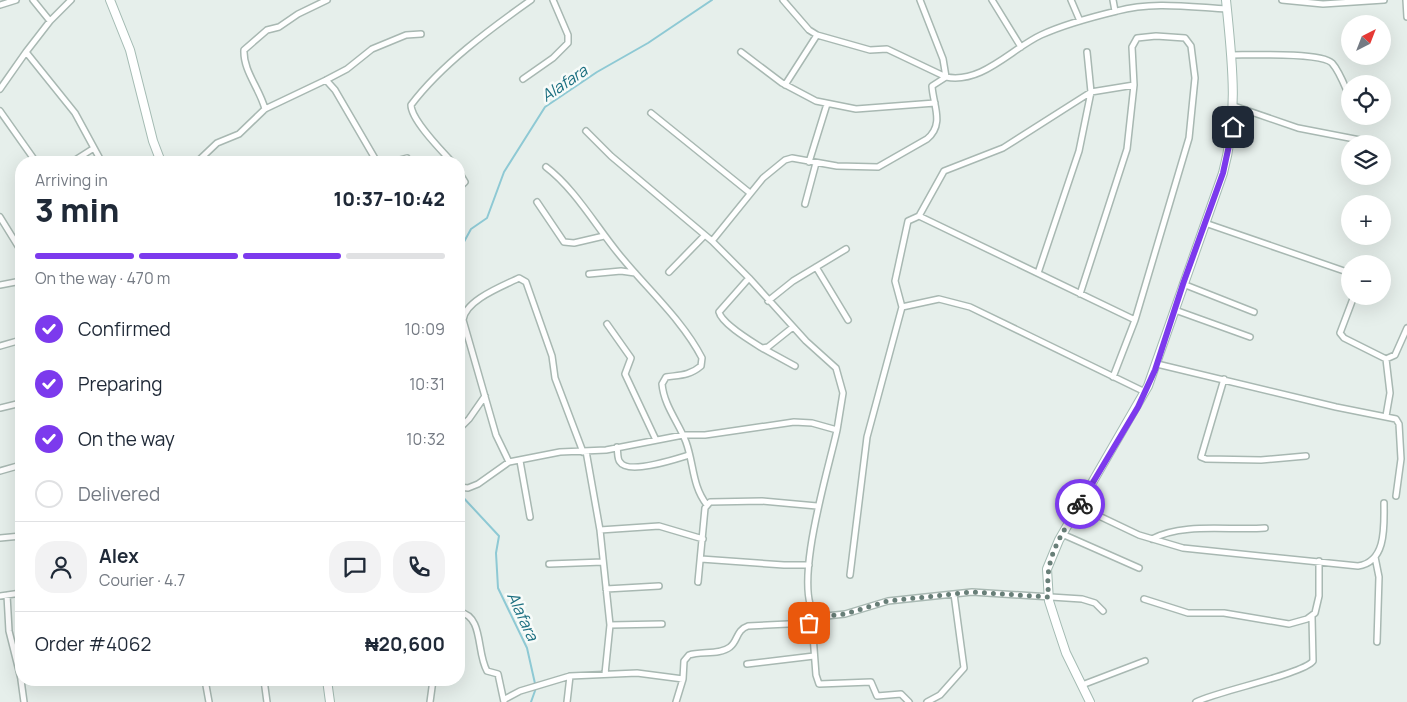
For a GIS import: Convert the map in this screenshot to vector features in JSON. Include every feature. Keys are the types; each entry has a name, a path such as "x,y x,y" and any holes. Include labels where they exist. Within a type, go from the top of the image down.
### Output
{"street":[{"path":"0,5 16,0"},
{"path":"33,0 50,21"},
{"path":"0,89 50,21 71,0"},
{"path":"110,0 130,50 153,141 159,156"},
{"path":"265,109 262,97 244,61 244,50 267,30 279,27 298,14 327,0"},
{"path":"447,156 417,120 412,112 411,105 460,54 531,0"},
{"path":"523,79 553,58 568,43 568,35 553,0"},
{"path":"783,0 809,30 816,35 870,50 887,49 954,79 976,73 1003,60 1044,34 1115,11 1149,6 1227,9"},
{"path":"920,0 944,60 946,77"},
{"path":"992,0 1021,47"},
{"path":"1070,0 1080,21"},
{"path":"1113,0 1115,11"},
{"path":"1090,702 1066,653 1049,597 1047,568 1050,557 1062,534 1145,392 1157,364 1231,146 1234,106 1232,55 1226,0"},
{"path":"1282,0 1324,4 1384,0"},
{"path":"1406,0 1407,17"},
{"path":"202,156 216,142 239,134 265,109 347,69 372,49 406,35 421,34"},
{"path":"785,85 816,35"},
{"path":"1080,294 1128,149 1134,85 1132,47 1137,38 1156,36 1185,38 1191,46 1195,78 1189,138 1135,320 1113,377"},
{"path":"26,52 75,113 100,156"},
{"path":"741,52 785,85 816,101 827,104 856,109 935,103"},
{"path":"1038,273 1079,151 1091,92 1087,52"},
{"path":"1232,55 1281,54 1325,59 1333,64 1341,80"},
{"path":"712,242 763,178 785,160 792,158 837,166 884,165 933,134 938,123 932,86 946,77"},
{"path":"326,80 335,90 373,156"},
{"path":"850,575 867,437 902,307 895,281 908,221 919,216 944,171 1003,148 1091,92 1134,85"},
{"path":"809,162 827,104"},
{"path":"1234,106 1298,128 1341,136"},
{"path":"0,111 32,156"},
{"path":"651,113 750,193"},
{"path":"586,131 611,156 712,242 749,278 793,328 832,363 839,373 843,402 831,459 817,506 808,565 808,585 813,613 817,617"},
{"path":"81,156 94,148"},
{"path":"805,204 816,163"},
{"path":"546,167 561,179 604,236 664,304 702,358 701,366 694,372 682,376 668,376 663,381 662,388 667,404 683,435 699,495 707,505 698,582"},
{"path":"537,202 564,242 574,243 604,236"},
{"path":"0,216 15,241"},
{"path":"919,216 1135,320"},
{"path":"1205,223 1341,270"},
{"path":"669,272 704,236"},
{"path":"768,301 793,281 846,249"},
{"path":"816,267 848,320"},
{"path":"588,274 621,271 636,273"},
{"path":"465,310 487,295 522,278 528,290 552,356 555,378 585,452 600,530 610,625 605,674"},
{"path":"749,278 719,314 742,335 795,366"},
{"path":"0,285 15,282"},
{"path":"1183,284 1254,312"},
{"path":"902,307 939,299 970,307 1145,392"},
{"path":"1350,305 1342,326 1341,335 1386,359"},
{"path":"1175,310 1250,337"},
{"path":"465,324 496,434 509,462"},
{"path":"608,324 631,358 625,374 656,440"},
{"path":"762,348 768,347 793,328"},
{"path":"1386,359 1395,355 1407,328"},
{"path":"0,346 15,342"},
{"path":"1386,359 1390,393 1386,416"},
{"path":"1157,364 1336,407 1396,419 1399,424 1400,459 1396,496"},
{"path":"1224,379 1202,451 1203,458 1262,460 1306,456"},
{"path":"465,423 485,396"},
{"path":"0,408 15,404"},
{"path":"465,487 478,484 509,462 560,452 585,452 683,435 715,434 794,422 812,423 837,430"},
{"path":"617,447 619,462 625,467 636,468 689,455"},
{"path":"520,461 530,518"},
{"path":"0,471 15,467"},
{"path":"707,505 710,502 762,501 817,506"},
{"path":"1078,506 1151,539 1183,548 1358,566 1367,563 1375,557 1381,547 1384,530 1384,504"},
{"path":"600,530 659,526 703,539"},
{"path":"1151,539 1167,532 1226,528 1265,528"},
{"path":"1062,534 1139,568"},
{"path":"0,538 15,537"},
{"path":"1375,557 1379,576 1377,642"},
{"path":"701,559 808,565"},
{"path":"549,564 603,562"},
{"path":"1196,702 1311,664 1313,661 1312,617 1318,606 1319,562"},
{"path":"606,589 659,586"},
{"path":"676,702 684,679 686,658 693,654 725,650 734,642 743,628 812,622 817,617 845,614 888,601 972,592 1082,599 1095,603 1103,611"},
{"path":"0,596 15,594"},
{"path":"927,702 940,695 964,668 954,594"},
{"path":"7,595 10,631 15,653"},
{"path":"1144,599 1188,613 1224,613 1282,623 1294,623 1312,617"},
{"path":"465,613 468,613 474,620 484,664 487,671 498,674 505,700 520,691 536,688 570,676 638,673 684,679"},
{"path":"812,622 814,656 819,684 871,682 877,696 901,694 909,702"},
{"path":"610,625 662,624"},
{"path":"747,664 814,656"},
{"path":"1082,685 1145,661"},
{"path":"567,702 570,676"},
{"path":"22,686 24,702"},
{"path":"206,686 209,702"},
{"path":"265,686 266,702"},
{"path":"328,686 330,702"},
{"path":"430,702 431,686"}],"waterway":[{"name":"Alafara","path":"465,240 471,229 487,218 504,172 545,107 597,72 648,43 712,0"},
{"name":"Alafara","path":"465,499 499,536 496,553 498,588 527,648 536,688 531,702"}],"way so far":[{"path":"809,623 817,617 845,614 888,601 972,592 1049,597 1046,582 1050,557 1080,504"}],"route":[{"path":"1080,504 1138,407 1155,370 1183,284 1223,173 1231,146 1233,127"}]}
